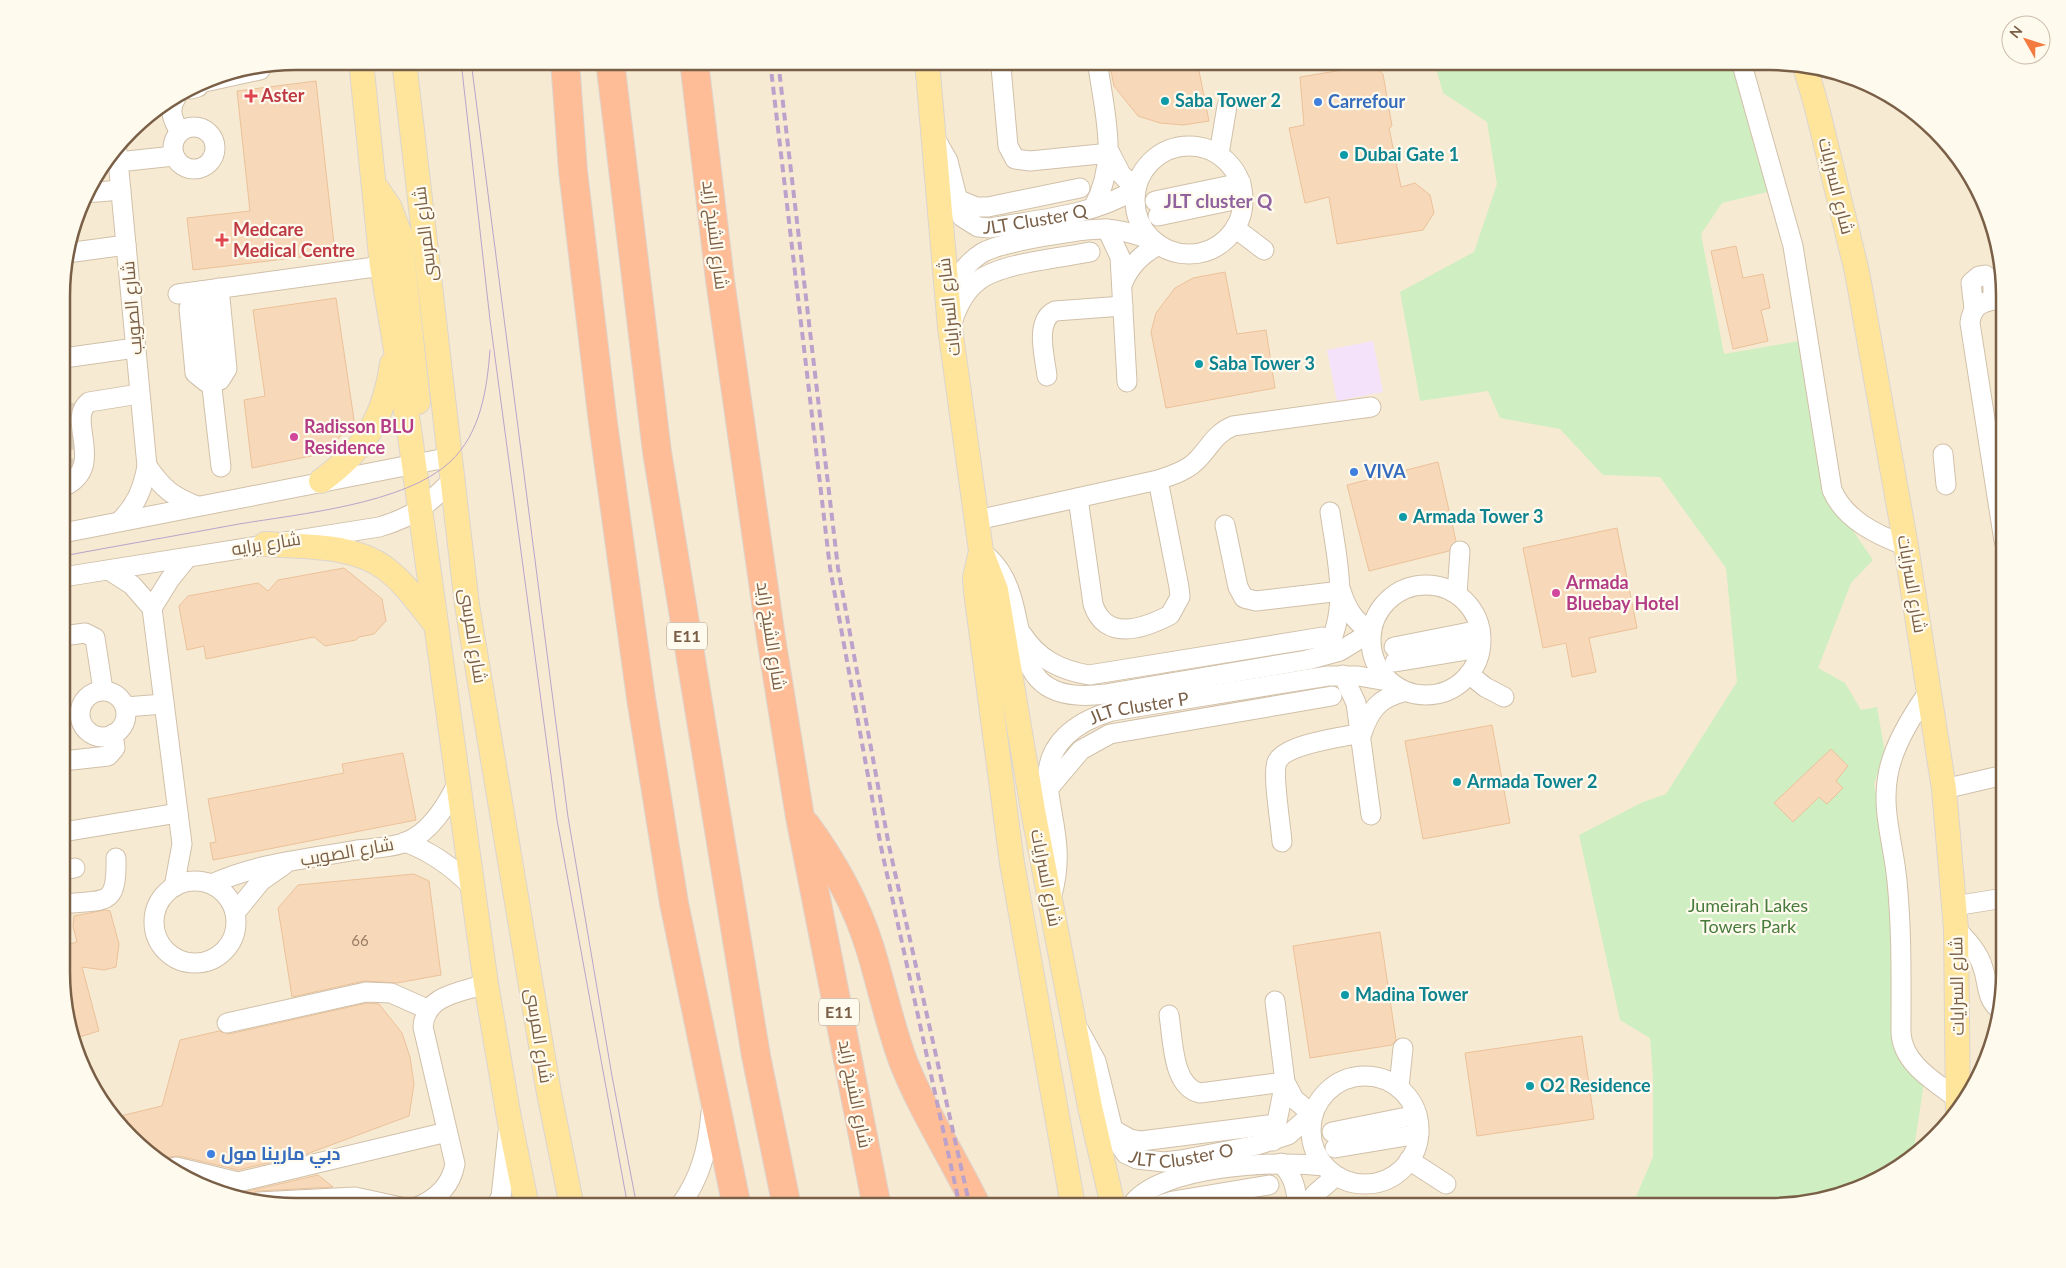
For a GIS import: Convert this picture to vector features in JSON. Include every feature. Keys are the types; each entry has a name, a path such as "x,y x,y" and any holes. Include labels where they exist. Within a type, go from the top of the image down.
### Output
{"highway":[{"path":"566,70 573,171 603,423 641,698 674,903 735,1198"},
{"name":"E11","path":"611,70 656,452 756,1056 785,1198"},
{"name":"شارع الشيخ زايد","path":"695,70 744,460 800,817 875,1198"},
{"path":"800,817 841,878 857,911 869,945 893,1034 904,1064 931,1121 973,1198"}],"main road":[{"name":"شارع المرسى","path":"362,70 382,266 394,348 417,462 422,520 486,984 509,1118 525,1198"},
{"name":"شارع المرسى","path":"405,70 467,605 549,1093 570,1198"},
{"name":"شارع السرايات","path":"928,70 947,303 981,551 996,590 1073,1021 1111,1198"},
{"name":"شارع السرايات","path":"1807,73 1820,117 1857,272 1930,690 1944,789 1956,929 1959,1097"},
{"path":"374,184 390,208 400,234 416,377 417,462 424,473 437,478 444,476 452,466"},
{"path":"321,481 354,453 376,421 389,385 394,348"},
{"path":"422,520 437,526 448,534 467,605"},
{"path":"265,544 331,549 351,552 368,558 385,568 405,586 436,625"},
{"name":"شارع السرايات","path":"981,551 975,578 976,592 1012,863 1071,1198"}],"street":[{"path":"1001,70 1008,146 1015,159 1030,161 1110,153"},
{"path":"1093,208 1105,183 1110,153 1099,70"},
{"path":"1744,70 1792,246 1832,490 1837,502 1858,522 1888,539 1906,546"},
{"path":"172,106 171,110 176,143"},
{"path":"1219,154 1227,106"},
{"path":"167,110 168,121 176,143"},
{"name":"JLT Cluster Q","path":"933,134 948,161 962,217 978,227 990,228 1079,213 1108,204 1136,189"},
{"path":"121,153 176,143"},
{"path":"1122,286 1126,274 1135,262 1156,243 1141,226 1135,208 1136,189 1142,172 1153,159 1168,149 1185,146 1203,147 1219,154 1236,172 1242,191 1157,209"},
{"path":"1110,153 1121,174 1136,189"},
{"name":"شارع الصويب","path":"118,157 147,466 143,486 137,501 120,522"},
{"path":"957,199 976,207 1004,198 1044,190 1080,188"},
{"path":"95,192 121,190"},
{"name":"JLT Cluster Q","path":"947,303 953,287 962,272 973,259 991,248 1083,231 1107,229 1122,231 1172,251 1186,254 1201,253 1214,248 1226,239 1235,228 1242,209 1242,191"},
{"path":"1235,228 1264,250"},
{"path":"1107,229 1120,257 1127,382"},
{"path":"74,252 126,245"},
{"path":"950,328 965,293 978,280 1000,269 1024,271 1067,263 1090,252"},
{"path":"219,288 227,370 224,378 212,381 201,380 195,374 183,301 201,291 219,288 382,266"},
{"path":"1996,290 1993,282 1985,275 1979,276 1971,283 1974,309 1970,323 1996,490"},
{"path":"201,291 221,467"},
{"path":"1974,309 1986,301 1996,299"},
{"path":"1047,376 1042,326 1049,314 1055,311 1123,306"},
{"path":"71,363 136,354"},
{"path":"74,401 86,392 139,390"},
{"path":"70,482 78,476 85,461 82,414 85,405 89,402 139,390"},
{"path":"977,520 1158,480 1189,467 1199,458 1218,434 1233,426 1371,406"},
{"path":"1942,454 1946,486"},
{"path":"70,532 417,462"},
{"path":"147,466 162,486 170,493 197,506"},
{"name":"شارع برايه","path":"70,576 379,527 403,520 422,520 452,466"},
{"path":"1078,498 1096,615 1108,626 1124,630 1170,615 1180,597 1158,480"},
{"path":"1323,656 1330,644 1339,618 1341,592 1330,512"},
{"path":"1225,525 1238,587 1244,598 1256,601 1341,592"},
{"name":"JLT Cluster P","path":"981,551 1003,576 1010,590 1026,663 1038,678 1053,689 1068,695 1088,696 1106,694 1323,656 1340,651 1371,632"},
{"path":"1457,594 1460,551"},
{"path":"152,608 170,579 187,558"},
{"path":"110,571 132,585 152,608 182,844 174,887"},
{"name":"JLT Cluster P","path":"1422,585 1440,587 1457,594 1468,604 1476,616 1480,639 1477,662 1469,674 1456,687 1439,694 1421,696 1403,692 1388,681 1373,659 1370,646 1371,632 1377,614 1388,600 1404,590 1422,585"},
{"path":"1341,592 1348,610 1362,626 1371,632"},
{"path":"1018,627 1030,647 1048,662 1069,671 1089,674 1295,637 1323,637"},
{"path":"70,635 86,633 95,638 103,690"},
{"path":"1395,654 1480,639"},
{"path":"1469,674 1486,687 1504,697"},
{"path":"1343,675 1356,703 1362,733 1371,815"},
{"name":"JLT Cluster P","path":"1051,901 1056,874 1057,847 1048,789 1049,769 1059,744 1068,733 1088,718 1122,710 1343,675 1388,681"},
{"path":"103,690 119,697 125,707 124,723 113,734 103,737 93,735 85,728 80,719 80,709 84,700 92,693 103,690"},
{"path":"1930,690 1905,730 1888,774 1885,797 1901,921 1901,1042 1908,1058 1955,1102"},
{"path":"1362,733 1367,718 1376,705 1388,696 1403,692"},
{"path":"1048,789 1081,750 1110,734 1307,709 1332,696"},
{"path":"125,707 164,704"},
{"path":"1282,842 1275,770 1280,756 1292,748 1362,733"},
{"path":"70,760 108,756 116,748 113,734"},
{"path":"1944,789 1996,777"},
{"name":"شارع الصويب","path":"207,883 248,869 405,842 428,827 441,812 458,782"},
{"path":"70,831 178,813"},
{"name":"شارع الصويب","path":"405,842 421,848 449,865 473,888"},
{"path":"182,844 207,883 226,896 235,913 236,926 232,940 224,951 213,959 199,963 186,962 173,956 163,947 156,935 154,921 157,907 164,895 183,882 207,883"},
{"path":"70,903 103,899 112,894 117,883 116,858"},
{"path":"235,913 261,881 290,862"},
{"path":"1954,906 1996,899"},
{"path":"1956,929 1976,953 1983,967 1989,994 1994,1002"},
{"path":"435,1198 448,1184 453,1175 454,1164 423,1027 424,1017 428,1009 442,998 486,984"},
{"path":"227,1023 366,992 391,993 428,1009"},
{"path":"1275,1001 1286,1082 1294,1099 1312,1114 1310,1132 1314,1151 1330,1171 1313,1198"},
{"path":"1168,1015 1180,1078 1192,1091 1200,1093 1286,1082"},
{"name":"JLT Cluster O","path":"1073,1021 1096,1061 1115,1138 1126,1154 1137,1159 1148,1161 1181,1160 1270,1133 1288,1135 1312,1114 1320,1098 1333,1085 1349,1078 1366,1075 1384,1078 1399,1088 1407,1095 1417,1115 1418,1134 1409,1160 1394,1174 1376,1182 1362,1184 1348,1182 1330,1171 1281,1163 1243,1166 1162,1181 1147,1190 1139,1198"},
{"path":"1399,1088 1403,1048"},
{"path":"1112,1129 1130,1139 1141,1141 1184,1131 1232,1124 1270,1133 1286,1082"},
{"path":"685,1198 701,1169 709,1133 713,1089"},
{"path":"1417,1115 1333,1140 1418,1134"},
{"path":"500,1198 509,1118"},
{"path":"217,1184 238,1182 447,1132"},
{"path":"1409,1160 1446,1184"},
{"path":"1281,1163 1287,1169 1296,1185 1297,1198"},
{"path":"1243,1198 1269,1186"},
{"path":"336,1198 360,1198"}],"shaded area":[{"path":"281,70 1785,70 1814,74 1843,82 1883,100 1908,117 1930,136 1958,170 1973,196 1984,223 1992,252 1996,281 1996,987 1992,1016 1984,1045 1966,1085 1949,1110 1930,1132 1896,1160 1870,1175 1843,1186 1814,1194 1785,1198 281,1198 252,1194 223,1186 183,1168 158,1151 136,1132 108,1098 93,1072 82,1045 74,1016 70,987 70,281 74,252 87,209 108,170 136,136 170,108 209,87 252,74"},
{"path":"1373,341 1383,392 1337,401 1327,350"}],"green space":[{"name":"Jumeirah Lakes Towers Park","path":"1437,70 1745,70 1775,190 1722,203 1701,234 1724,354 1811,339 1839,510 1873,560 1851,583 1818,668 1845,683 1861,710 1877,707 1885,753 1874,784 1892,882 1894,1026 1924,1082 1915,1146 1883,1168 1857,1181 1814,1194 1785,1198 1635,1198 1653,1157 1653,1076 1650,1038 1620,1020 1579,835 1643,802 1666,794 1737,682 1726,568 1660,477 1603,475 1560,429 1500,418 1488,391 1420,401 1400,292 1474,252 1497,184 1487,122 1443,93"}],"building":[{"name":"Saba Tower 2","path":"1111,70 1199,70 1209,121 1183,125 1160,123 1138,116 1114,86"},
{"path":"1343,70 1379,70 1383,74 1392,126 1389,128 1401,187 1415,183 1430,195 1434,213 1423,230 1337,244 1329,197 1305,203 1289,128 1304,125 1300,77"},
{"path":"316,81 335,253 193,270 187,218 250,211 237,91"},
{"path":"1736,246 1743,278 1763,274 1770,308 1761,310 1768,341 1733,349 1711,251"},
{"name":"Saba Tower 3","path":"1225,272 1237,334 1266,330 1275,388 1166,408 1151,332 1156,313 1175,288 1193,278"},
{"path":"336,298 354,420 326,453 252,468 244,400 265,396 253,310"},
{"name":"Armada Tower 3","path":"1438,462 1456,541 1449,551 1369,571 1347,485"},
{"path":"1617,528 1637,628 1589,638 1596,672 1572,677 1566,643 1543,648 1523,548"},
{"path":"344,568 382,599 386,621 374,634 359,637 356,640 325,646 314,637 206,659 204,646 187,650 179,606 188,596 258,583 268,591 278,580"},
{"name":"Armada Tower 2","path":"1492,725 1510,823 1423,839 1405,741"},
{"path":"1831,749 1848,766 1836,781 1843,788 1827,804 1819,797 1793,822 1774,803"},
{"path":"403,753 416,820 213,860 210,843 216,842 208,799 344,773 342,764"},
{"path":"414,874 429,881 441,975 397,983 364,981 292,997 278,908 298,885"},
{"path":"105,910 110,911 119,944 116,967 104,970 82,967 99,1031 80,1037 74,1016 70,987 70,944 77,942 73,926 74,916"},
{"name":"Madina Tower","path":"1380,932 1396,1040 1392,1045 1310,1058 1293,946"},
{"path":"367,1003 379,1004 402,1033 410,1057 414,1084 409,1116 304,1155 238,1170 179,1156 167,1158 136,1132 122,1116 162,1106 180,1040 219,1031 229,1034"},
{"name":"O2 Residence","path":"1582,1036 1594,1119 1477,1136 1465,1053"},
{"path":"318,1175 333,1187 257,1191 251,1194 244,1192"}],"tunnel":[{"path":"70,464 73,449 71,410 74,401"}],"tram line":[{"path":"462,70 490,320 557,820 626,1198"},
{"path":"472,70 568,817 612,1076 635,1198"},
{"path":"70,555 320,511 350,505 406,488 430,476 450,462 469,438 481,410 490,350"}],"railway":[{"path":"771,70 830,568 881,847 958,1198"},
{"path":"779,70 838,568 889,846 968,1198"}],"place":[{"name":"Aster","path":"251,96"},
{"name":"Saba Tower 2","path":"1165,101"},
{"name":"Carrefour","path":"1318,102"},
{"name":"Dubai Gate 1","path":"1344,155"},
{"name":"Medcare Medical Centre","path":"222,240"},
{"name":"Saba Tower 3","path":"1199,364"},
{"name":"Radisson BLU Residence","path":"294,437"},
{"name":"VIVA","path":"1354,472"},
{"name":"Armada Tower 3","path":"1403,517"},
{"name":"Armada Bluebay Hotel","path":"1556,593"},
{"name":"Armada Tower 2","path":"1457,782"},
{"name":"Madina Tower","path":"1345,995"},
{"name":"O2 Residence","path":"1530,1086"},
{"name":"دبي مارينا مول","path":"211,1154"}],"district":[{"name":"JLT cluster Q","path":"1218,201"}]}
